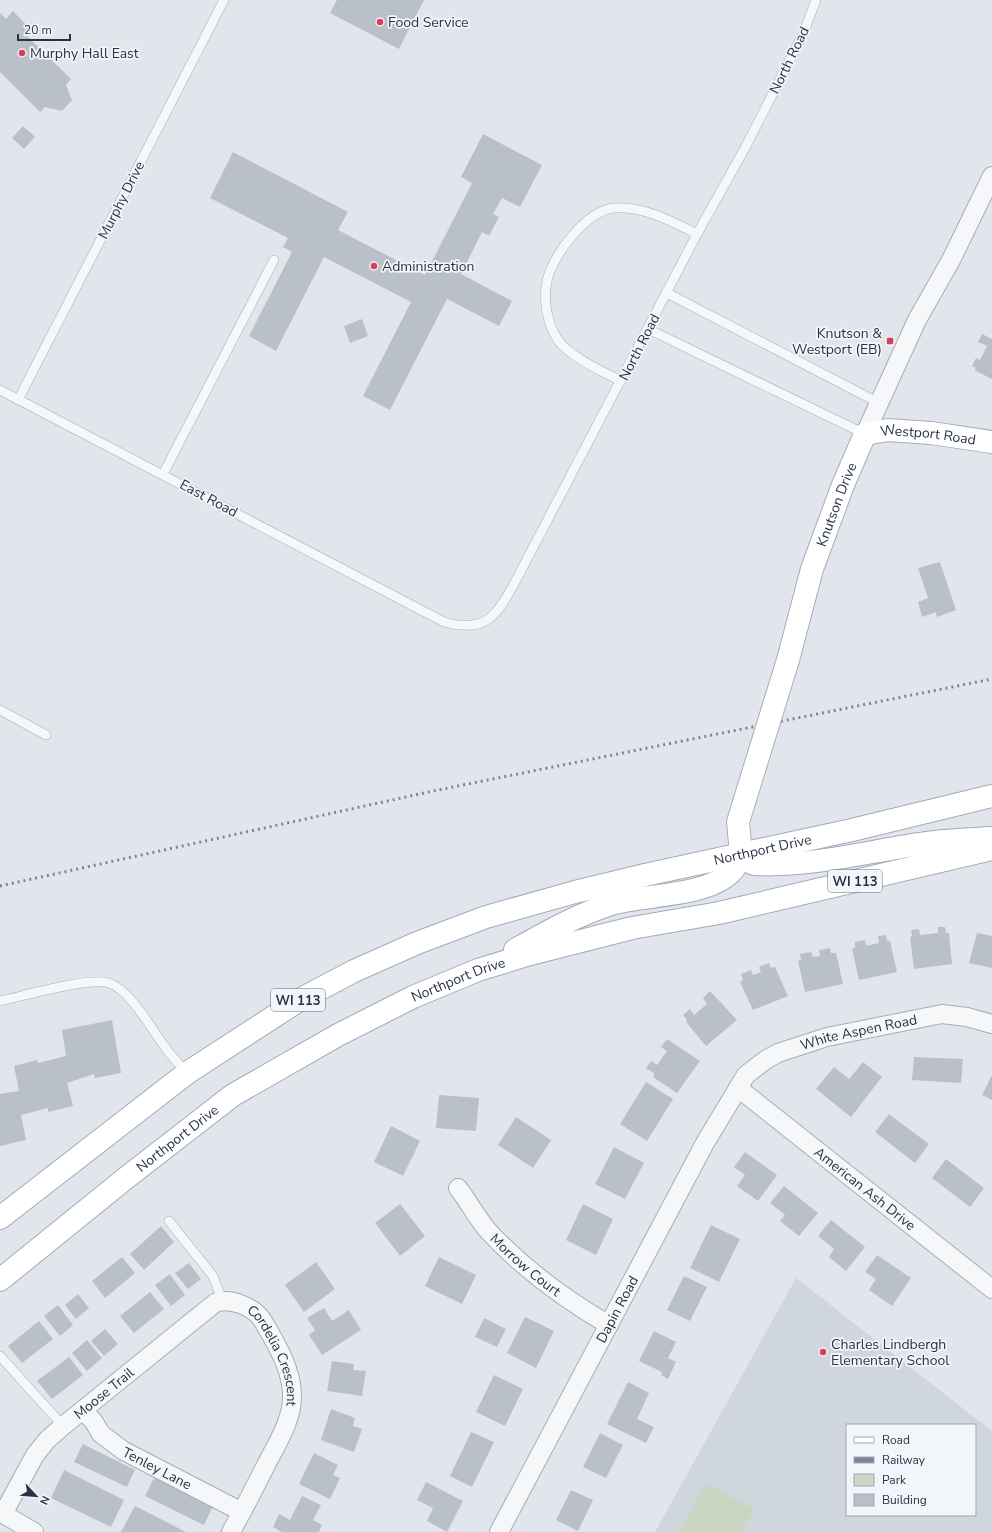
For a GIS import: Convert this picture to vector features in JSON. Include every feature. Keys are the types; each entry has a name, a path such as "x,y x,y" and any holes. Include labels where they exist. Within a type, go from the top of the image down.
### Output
{"main road":[{"name":"Westport Road","path":"865,434 888,430 931,433 992,442"},
{"name":"Knutson Drive","path":"741,854 738,822 788,660 812,569 843,485 865,434"},
{"name":"Northport Drive","path":"0,1218 187,1073 301,999 354,971 418,942 486,917 575,892 852,830 992,796"},
{"path":"478,970 573,918 613,904 698,888 714,882 732,872 741,854 754,864 803,862 839,859 921,844 992,838"},
{"name":"Northport Drive","path":"0,1280 126,1178 233,1095 338,1035 413,997 478,970 530,954 632,928 719,913 992,849"}],"street":[{"name":"Knutson Drive","path":"865,434 918,320 951,260 992,176"},
{"name":"White Aspen Road","path":"738,1088 746,1075 767,1059 827,1038 942,1014 967,1017 992,1024"},
{"name":"American Ash Drive","path":"738,1088 992,1289"},
{"name":"Dapin Road","path":"499,1532 705,1143 738,1088"},
{"name":"Morrow Court","path":"458,1188 490,1232 535,1275 572,1303 609,1325"},
{"name":"Moose Trail","path":"2,1513 35,1455 63,1426 215,1303 226,1301"},
{"name":"Cordelia Crescent","path":"226,1301 246,1307 260,1318 281,1352 288,1372 292,1394 290,1414 283,1433 231,1532"},
{"name":"Tenley Lane","path":"83,1410 94,1422 101,1434 124,1452 242,1512"},
{"path":"2,1513 34,1532"}],"lane":[{"name":"Murphy Drive","path":"18,400 224,0"},
{"name":"North Road","path":"416,608 444,622 469,627 486,621 495,614 514,584 621,382 697,234 745,148 803,34 816,0"},
{"path":"621,382 587,363 558,340 547,312 546,297 547,281 559,254 576,231 587,221 612,208 626,208 656,214 697,234"},
{"path":"163,474 274,260"},
{"path":"667,293 879,403"},
{"path":"648,329 865,434"},
{"name":"East Road","path":"0,390 163,474 416,608"},
{"path":"0,710 46,735"},
{"path":"0,1001 77,985 94,983 109,984 124,993 150,1024 167,1050 187,1073"},
{"path":"170,1221 213,1276 226,1301"},
{"path":"0,1356 63,1426"}],"shaded area":[{"name":"Charles Lindbergh Elementary School","path":"796,1278 992,1431 992,1532 655,1532"}],"green space":[{"path":"706,1484 753,1508 753,1513 741,1532 678,1532"}],"building":[{"name":"Food Service","path":"337,0 424,0 399,49 330,13"},
{"name":"Murphy Hall East","path":"13,11 30,29 25,34 71,79 66,85 72,100 62,111 45,107 40,112 0,72 0,13 6,19"},
{"path":"23,126 35,137 24,149 12,138"},
{"name":"Administration","path":"483,134 542,165 520,207 502,198 493,214 499,217 489,236 482,232 461,274 512,301 499,326 447,299 390,410 363,396 411,302 324,257 276,351 249,336 292,252 283,247 288,238 210,198 233,152 348,212 338,230 425,275 472,183 461,177"},
{"path":"362,319 368,336 350,343 344,326"},
{"path":"982,334 992,339 992,379 974,370 976,368 972,366 976,358 980,360 987,346 978,342"},
{"path":"940,562 956,610 937,617 936,612 922,617 918,602 928,598 918,568"},
{"path":"938,927 945,927 946,933 949,933 952,964 914,969 910,937 912,936 911,930 919,929 920,935 938,933"},
{"path":"977,933 992,936 992,968 969,963"},
{"path":"886,935 887,941 890,941 897,972 859,980 852,949 855,948 855,942 865,940 866,946 879,943 878,936"},
{"path":"830,948 831,953 836,953 843,984 805,992 798,961 801,960 800,954 811,952 813,957 820,956 819,950"},
{"path":"769,963 771,968 775,967 788,996 753,1010 740,982 743,980 741,974 751,970 753,975 761,972 759,967"},
{"path":"710,991 737,1020 706,1046 686,1022 687,1020 683,1015 690,1009 694,1015 707,1004 703,998"},
{"path":"112,1020 121,1073 95,1078 94,1074 67,1083 73,1106 48,1112 48,1108 21,1115 26,1140 0,1146 0,1094 19,1091 14,1066 37,1060 38,1063 66,1056 62,1030"},
{"path":"667,1039 700,1061 677,1093 653,1077 655,1074 646,1068 651,1061 657,1065 667,1051 661,1047"},
{"path":"914,1057 963,1059 961,1083 912,1080"},
{"path":"863,1062 882,1077 851,1117 816,1089 834,1067 849,1079"},
{"path":"992,1075 992,1100 982,1095"},
{"path":"646,1082 673,1099 647,1141 620,1124"},
{"path":"439,1095 479,1098 476,1131 436,1128"},
{"path":"889,1114 929,1144 915,1163 875,1132"},
{"path":"516,1117 551,1140 533,1168 498,1145"},
{"path":"391,1126 420,1141 403,1176 374,1162"},
{"path":"614,1147 644,1163 625,1199 595,1184"},
{"path":"745,1152 777,1175 758,1201 737,1186 745,1175 734,1167"},
{"path":"946,1159 984,1188 970,1207 932,1178"},
{"path":"784,1186 818,1213 799,1236 780,1221 785,1215 770,1203"},
{"path":"400,1204 425,1236 400,1256 375,1223"},
{"path":"583,1204 613,1219 596,1255 566,1240"},
{"path":"831,1220 865,1247 846,1271 829,1257 834,1249 818,1236"},
{"path":"711,1225 740,1239 719,1282 690,1268"},
{"path":"161,1226 174,1242 144,1270 130,1254"},
{"path":"877,1255 911,1278 892,1306 869,1290 876,1279 865,1272"},
{"path":"122,1257 135,1273 105,1298 92,1281"},
{"path":"439,1257 476,1275 462,1304 425,1286"},
{"path":"316,1262 335,1289 304,1312 285,1285"},
{"path":"189,1263 201,1279 188,1289 175,1273"},
{"path":"170,1274 185,1295 171,1306 155,1285"},
{"path":"684,1276 707,1287 690,1321 667,1310"},
{"path":"150,1292 164,1309 134,1333 120,1316"},
{"path":"78,1294 89,1308 76,1319 65,1305"},
{"path":"58,1305 73,1325 60,1336 44,1316"},
{"path":"324,1308 332,1321 349,1310 361,1330 322,1355 309,1335 315,1330 307,1318"},
{"path":"525,1317 554,1331 536,1368 507,1353"},
{"path":"484,1318 506,1329 497,1347 475,1337"},
{"path":"39,1321 53,1339 22,1363 8,1346"},
{"path":"105,1329 118,1344 104,1356 91,1341"},
{"path":"654,1331 676,1342 668,1358 676,1362 668,1379 661,1375 662,1372 639,1361"},
{"path":"87,1340 102,1358 87,1371 72,1353"},
{"path":"69,1357 83,1375 52,1399 37,1381"},
{"path":"332,1361 354,1364 353,1370 366,1371 362,1396 327,1391"},
{"path":"494,1375 523,1389 505,1426 476,1412"},
{"path":"628,1382 649,1393 637,1419 654,1427 646,1443 607,1424"},
{"path":"331,1409 355,1418 353,1426 362,1429 354,1452 321,1440"},
{"path":"471,1432 494,1442 472,1487 450,1476"},
{"path":"600,1433 623,1445 606,1478 583,1467"},
{"path":"83,1444 135,1470 127,1487 74,1462"},
{"path":"314,1453 338,1465 333,1475 340,1478 330,1499 299,1484"},
{"path":"64,1470 124,1500 111,1527 51,1498"},
{"path":"154,1478 213,1506 204,1525 145,1496"},
{"path":"426,1482 463,1501 447,1532 427,1521 433,1508 417,1500"},
{"path":"571,1490 593,1500 578,1531 556,1520"},
{"path":"302,1496 321,1505 313,1520 322,1525 319,1532 282,1532 273,1527 279,1514 290,1520"},
{"path":"135,1506 186,1532 121,1532"}],"railway":[{"path":"0,886 433,791 992,679"}],"place":[{"name":"Food Service","path":"380,22"},
{"name":"Murphy Hall East","path":"22,53"},
{"name":"Administration","path":"374,266"},
{"name":"Knutson & Westport (EB)","path":"890,341"},
{"name":"Charles Lindbergh Elementary School","path":"823,1352"}]}
